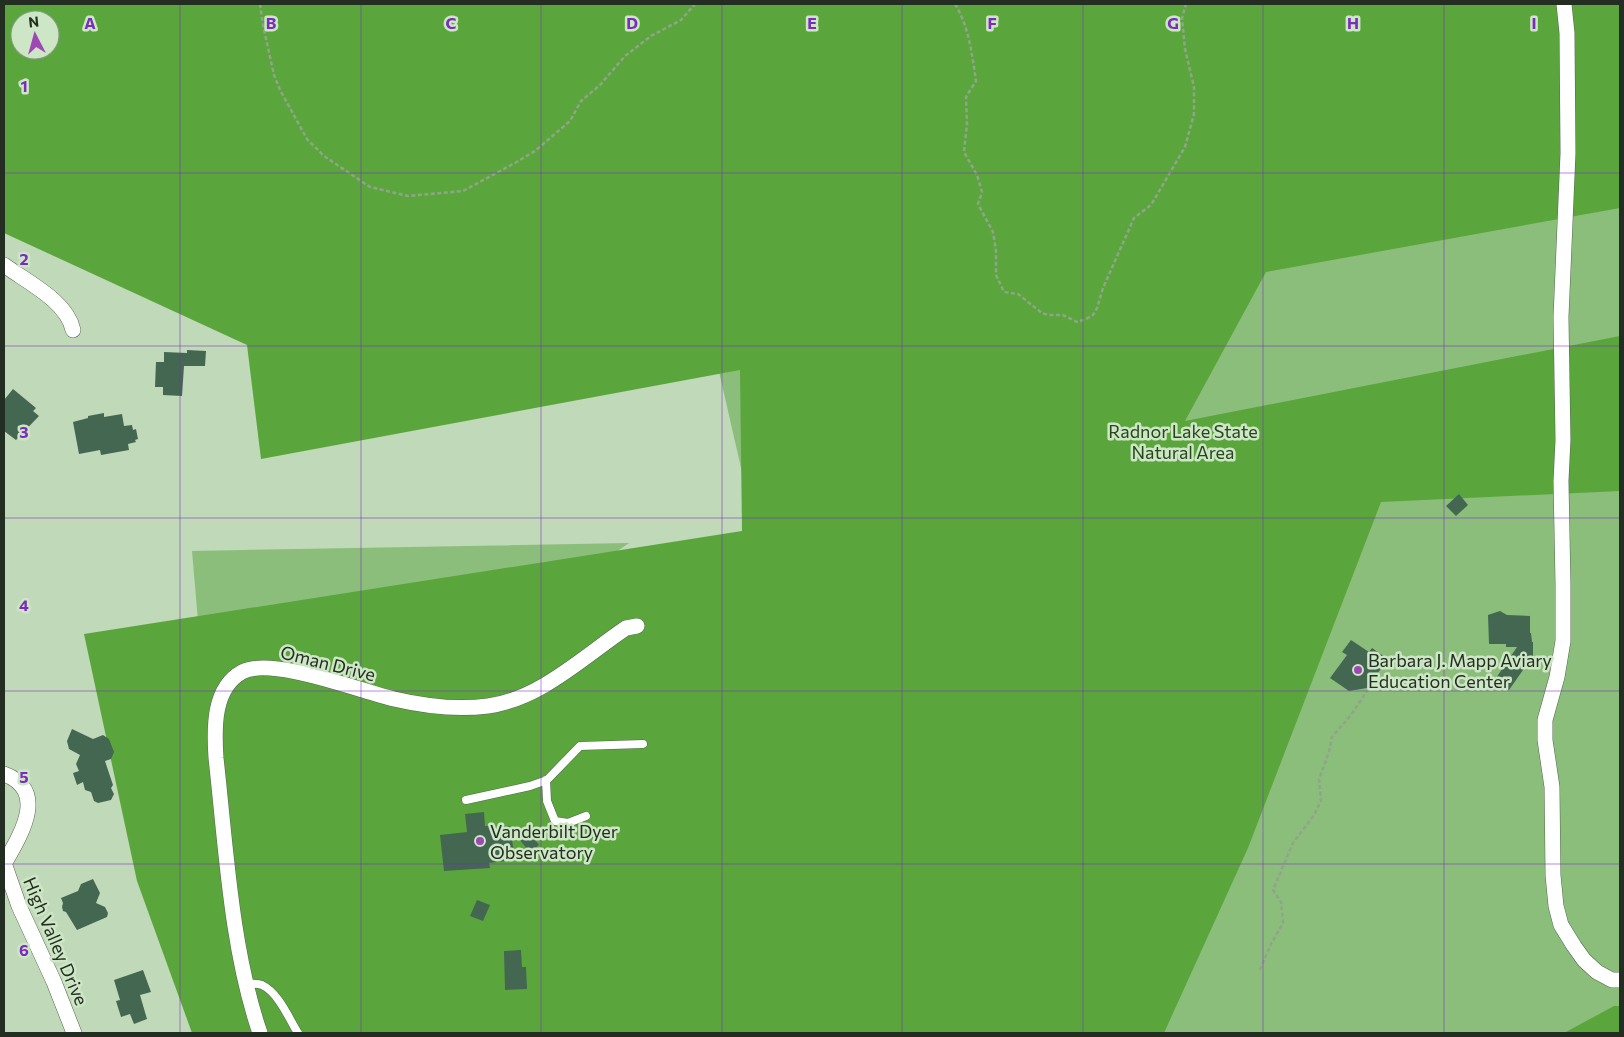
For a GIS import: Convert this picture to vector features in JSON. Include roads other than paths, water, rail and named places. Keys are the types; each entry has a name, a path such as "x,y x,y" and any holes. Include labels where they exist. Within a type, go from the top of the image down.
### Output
{"street":[{"path":"1564,4 1567,33 1568,153 1561,317 1563,641 1557,677 1545,720 1545,740 1552,787 1553,875 1556,906 1561,926 1584,960 1597,972 1612,980 1620,980"},
{"path":"4,265 60,306 70,318 73,330"},
{"name":"Oman Drive","path":"260,1033 246,984 237,935 216,758 215,732 218,709 222,692 230,681 243,672 262,667 287,670 394,699 431,706 473,708 489,706 502,704 535,691 626,628 637,626"},
{"name":"High Valley Drive","path":"4,774 13,778 23,787 29,803 29,810 24,824 4,863 18,906 54,982 74,1033"}],"lane":[{"path":"466,800 530,786 546,780 580,746 643,744"},
{"path":"546,780 547,801 555,821 568,823 586,816"},
{"path":"246,984 260,985 272,993 298,1033"}],"place":[{"name":"Barbara J. Mapp Aviary Education Center","path":"1358,670"},
{"name":"Vanderbilt Dyer Observatory","path":"480,841"}],"park label":[{"name":"Radnor Lake State Natural Area","path":"1183,441"}]}
